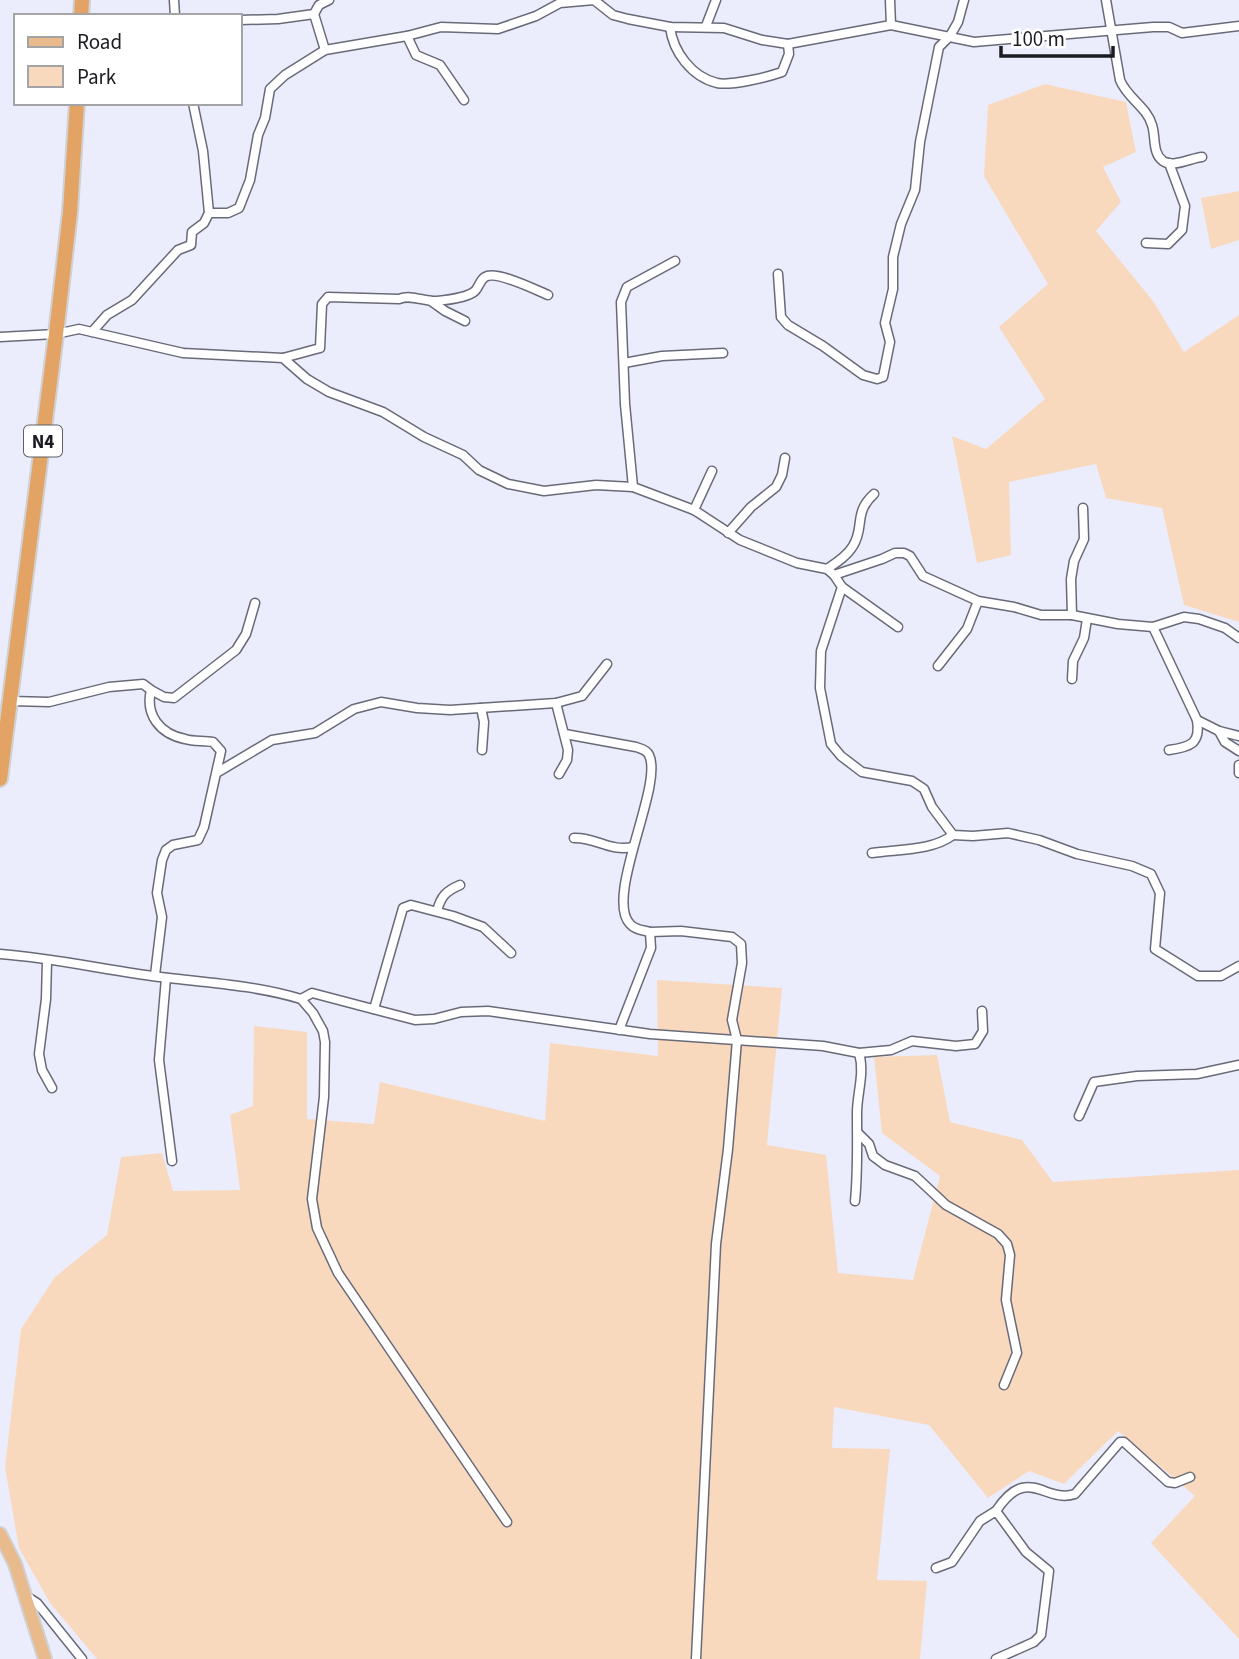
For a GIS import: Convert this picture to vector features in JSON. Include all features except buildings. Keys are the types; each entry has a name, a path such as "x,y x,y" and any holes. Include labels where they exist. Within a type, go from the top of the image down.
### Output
{"highway":[{"name":"N4","path":"0,779 2,741 11,701 70,212 77,105"}],"main road":[{"path":"0,1534 15,1564 45,1659"}],"street":[{"path":"325,50 314,14 319,5 329,0"},
{"path":"209,213 228,213 239,208 250,180 270,89 285,75 325,50 407,36 441,27 498,29 536,16 560,3 595,0 613,15 670,27 724,28 762,40 788,44 891,25 974,42 1169,27 1182,33 1239,26"},
{"path":"705,26 716,0"},
{"path":"890,0 891,25"},
{"path":"778,274 781,317 788,325 863,375 877,379 883,377 890,342 885,323 893,289 893,257 901,224 915,190 920,142 939,47 950,36 958,22 964,0"},
{"path":"1106,0 1110,32 1124,91 1152,122 1156,150 1162,161 1169,163 1202,157"},
{"path":"242,20 314,14"},
{"path":"670,27 679,56 690,67 719,83 782,72 789,54 788,44"},
{"path":"407,36 416,55 440,65 464,100"},
{"path":"92,332 107,315 132,300 178,250 191,245 192,232 204,223 209,213 203,151 193,105"},
{"path":"1146,243 1168,244 1182,230 1185,206 1169,163"},
{"path":"633,487 621,302 627,287 675,261"},
{"path":"0,337 56,334 79,329 183,353 283,358 320,348 322,304 328,297 400,299 406,296 431,301 471,293 484,278 490,276 501,276 548,295"},
{"path":"431,301 445,312 465,321"},
{"path":"624,363 662,356 723,353"},
{"path":"283,358 307,379 329,392 383,412 424,437 463,455 479,470 508,484 544,491 596,485 633,487 694,510 740,540 797,564 830,572 904,552 910,556 923,576 978,601 1041,615 1072,615 1153,627 1184,617 1199,619 1225,628 1239,638"},
{"path":"728,533 751,507 776,487 782,475 785,458"},
{"path":"694,510 712,471"},
{"path":"830,572 853,546 865,502 874,494"},
{"path":"1072,615 1071,579 1074,561 1084,539 1083,508"},
{"path":"830,572 842,587 898,627"},
{"path":"842,587 821,650 820,688 831,744 841,756 862,772 912,781 924,789 932,807 953,835"},
{"path":"939,666 967,629 978,601"},
{"path":"11,701 49,702 100,688 143,684 164,697 174,698 236,650 246,634 255,603"},
{"path":"1072,679 1073,661 1084,638 1087,619"},
{"path":"1153,627 1197,720 1196,739 1187,748 1169,750"},
{"path":"218,772 272,740 315,733 354,709 381,702 417,708 481,708 556,703 582,696 607,664"},
{"path":"151,690 148,699 153,720 159,727 183,739 218,745 222,756 218,772 213,779 204,827 198,840 173,845 166,850 162,860 157,893 162,917 156,975"},
{"path":"556,703 565,734 567,760 559,774"},
{"path":"481,708 484,723 482,750"},
{"path":"1197,720 1219,732 1239,736"},
{"path":"1219,732 1225,741 1239,751"},
{"path":"565,734 636,747 645,750 650,757 652,770 622,900 627,922 633,928 650,932 732,937 741,944 742,963 733,1020 737,1040 728,1149 716,1244 696,1659"},
{"path":"1239,765 1239,773"},
{"path":"872,853 932,845 953,835 1009,833 1039,840 1077,854 1132,866 1151,874 1160,893 1155,949 1198,976 1221,976 1239,966"},
{"path":"574,838 615,849 633,847"},
{"path":"437,911 441,897 448,890 460,885"},
{"path":"374,1009 403,908 411,905 437,911 483,927 511,953"},
{"path":"619,1030 651,948 650,932"},
{"path":"0,954 166,978 208,981 282,993 301,999 313,1013 326,1042 324,1097 312,1199 317,1228 338,1273 507,1522"},
{"path":"47,961 46,999 38,1054 42,1070 52,1088"},
{"path":"166,978 159,1060 172,1161"},
{"path":"301,999 312,993 415,1020 434,1019 461,1012 488,1011 619,1030 823,1046 859,1053 891,1050 912,1041 956,1046 975,1044 983,1031 982,1011"},
{"path":"855,1201 859,1169 857,1112 862,1062 859,1053"},
{"path":"1079,1116 1094,1082 1137,1076 1197,1073 1239,1065"},
{"path":"858,1133 869,1144 873,1156 915,1176 946,1205 999,1234 1007,1244 1010,1255 1006,1300 1017,1353 1004,1385"},
{"path":"936,1568 952,1562 980,1521 996,1511 1004,1499 1024,1488 1037,1488 1061,1496 1075,1494 1120,1441 1168,1482 1175,1483 1191,1477"},
{"path":"996,1511 1026,1552 1049,1571 1041,1635 1034,1642 996,1659"},
{"path":"26,1596 37,1603 82,1659"}],"green space":[{"path":"1045,84 1126,102 1136,152 1103,167 1121,202 1096,231 1153,301 1184,352 1239,315 1239,622 1184,605 1162,508 1106,498 1096,464 1009,482 1011,555 977,563 952,436 986,449 1045,399 999,327 1048,284 984,176 988,105"},
{"path":"1239,191 1239,240 1211,249 1201,198"},
{"path":"657,980 782,988 767,1145 826,1155 838,1273 913,1280 940,1176 882,1133 874,1057 937,1055 950,1122 1022,1140 1053,1182 1239,1170 1239,1639 1151,1543 1195,1496 1118,1431 1064,1484 1029,1471 988,1498 929,1425 834,1407 832,1448 890,1449 877,1580 927,1581 920,1659 97,1659 50,1603 19,1548 5,1467 21,1329 55,1277 107,1235 121,1157 162,1153 173,1191 240,1190 230,1115 253,1106 254,1026 307,1032 307,1119 374,1124 380,1082 545,1121 550,1043 658,1056"}]}
